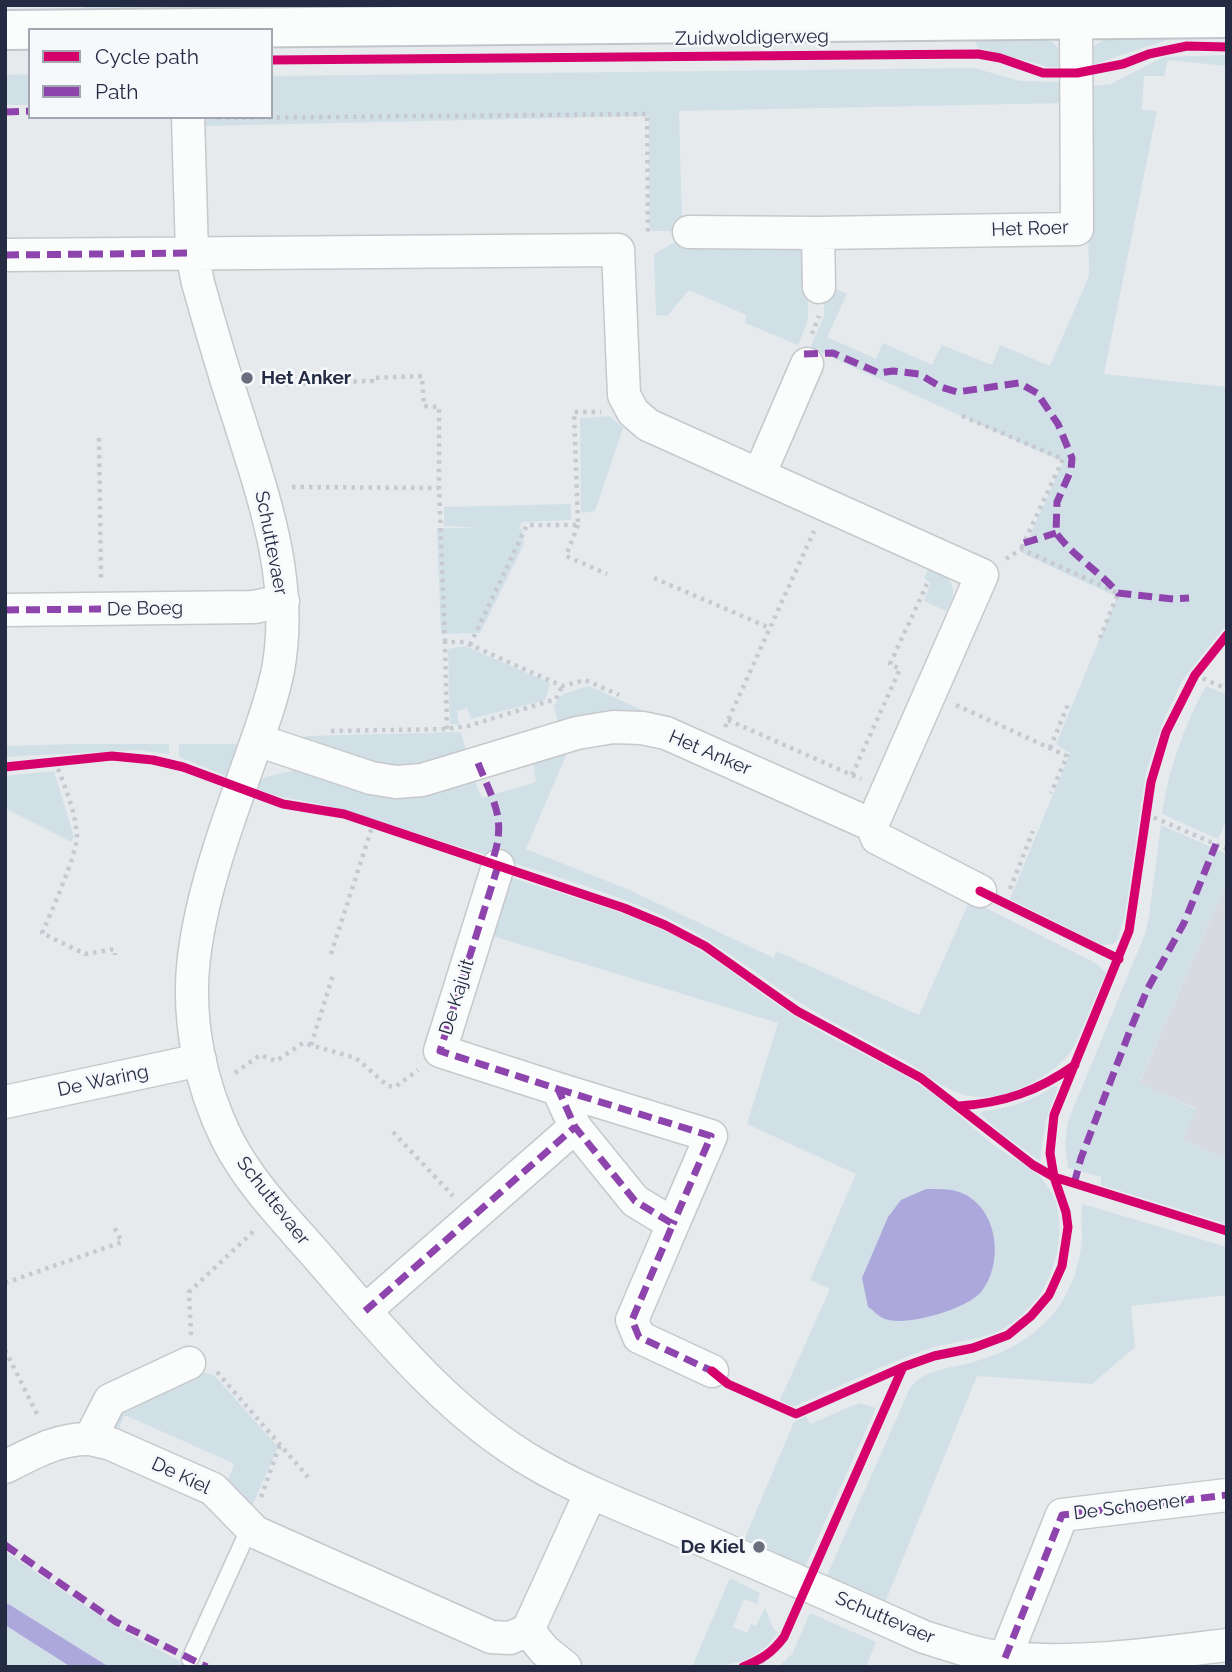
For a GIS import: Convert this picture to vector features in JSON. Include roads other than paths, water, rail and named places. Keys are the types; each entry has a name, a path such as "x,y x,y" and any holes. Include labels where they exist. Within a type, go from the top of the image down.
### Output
{"main road":[{"name":"Zuidwoldigerweg","path":"273,28 1227,18"},
{"name":"Zuidwoldigerweg","path":"5,30 28,30"}],"street":[{"name":"Het Roer","path":"689,232 1077,229 1076,19"},
{"name":"Schuttevaer","path":"188,119 192,253 198,283 272,527 283,601 283,637 270,704 266,743 205,901 193,972 192,1008 200,1060 209,1092 228,1140 263,1195 423,1374 468,1417 536,1464 591,1492 925,1637 972,1652 1005,1658 1126,1662 1227,1645"},
{"path":"818,233 819,287"},
{"path":"5,255 618,250 624,395 633,412 648,425 982,575 872,825"},
{"path":"760,473 807,364"},
{"name":"De Boeg","path":"5,610 254,607 283,601"},
{"name":"Het Anker","path":"266,743 371,778 396,782 422,780 577,733 613,727 642,728 666,733 872,825 877,838 992,897"},
{"name":"De Kajuit","path":"498,866 440,1051 711,1136 632,1320 639,1337 712,1371"},
{"name":"De Waring","path":"5,1102 200,1060"},
{"path":"558,1089 575,1127 635,1201 673,1224"},
{"path":"365,1311 575,1127"},
{"path":"90,1438 110,1400 197,1357"},
{"name":"De Kiel","path":"5,1467 52,1444 72,1438 90,1438 111,1444 213,1489 255,1532 491,1637 510,1638 529,1645"},
{"path":"565,1667 544,1650 529,1645 591,1492"},
{"name":"De Schoener","path":"1005,1658 1062,1515 1227,1495"}],"lane":[{"path":"190,1659 250,1527"}],"place":[{"name":"Het Anker","path":"247,378"},
{"name":"De Kiel","path":"759,1547"}]}
